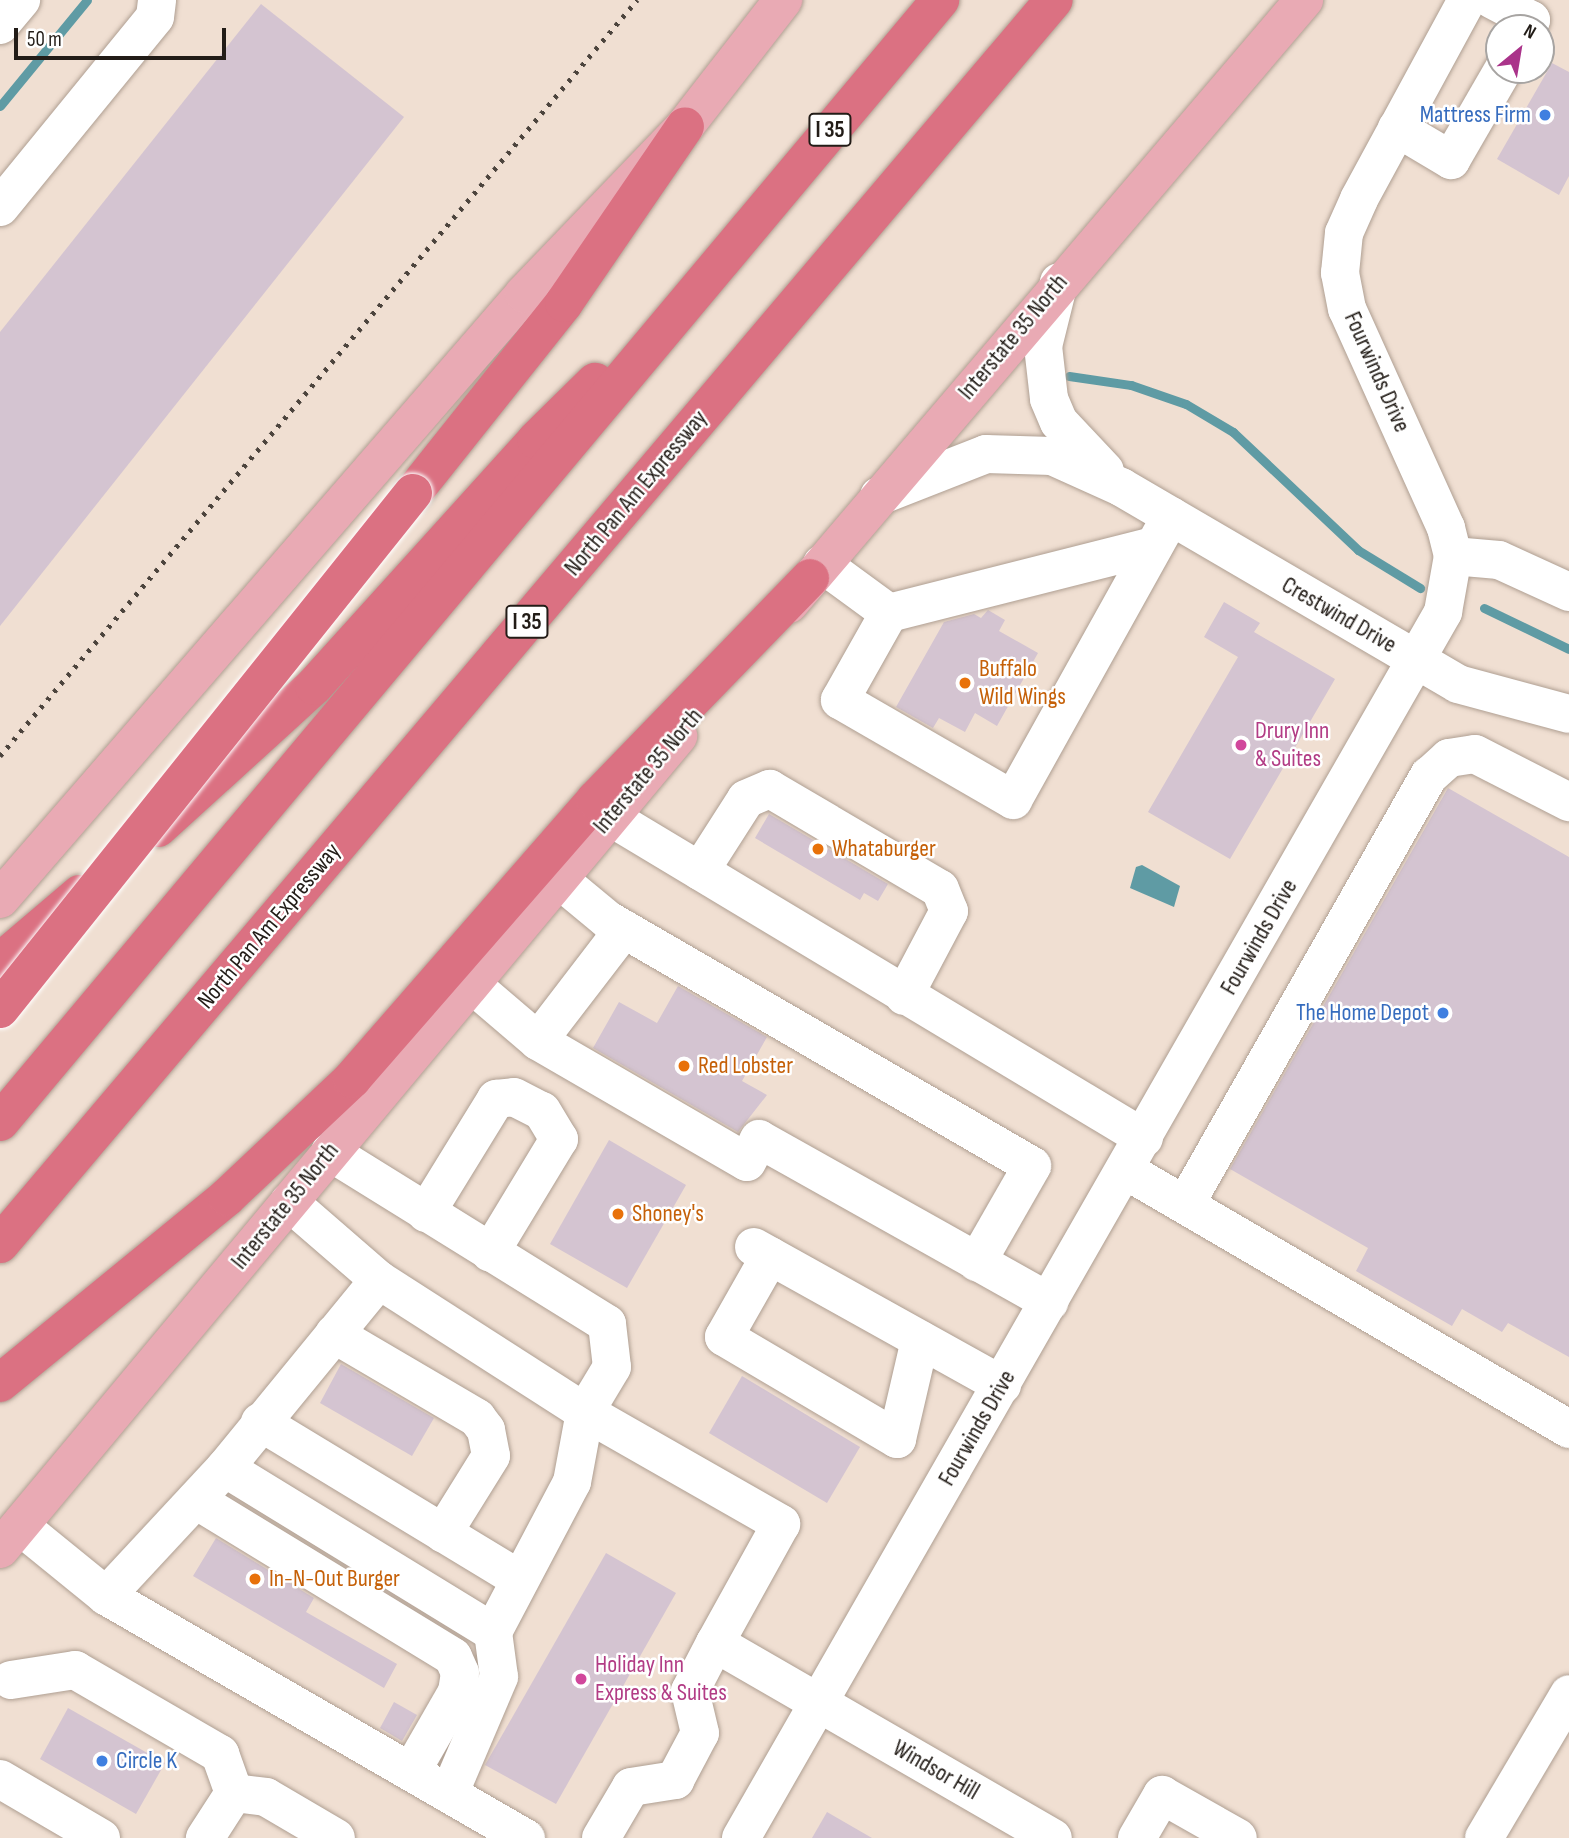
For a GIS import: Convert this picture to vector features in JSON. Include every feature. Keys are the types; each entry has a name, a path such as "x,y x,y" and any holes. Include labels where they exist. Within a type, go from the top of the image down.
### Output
{"highway":[{"name":"I 35","path":"0,1122 526,501 720,260 940,0"},
{"name":"North Pan Am Expressway","path":"0,1244 1054,0"},
{"path":"0,1009 565,303 685,126"},
{"path":"0,962 314,686 536,440 720,260"},
{"path":"0,1383 227,1197 352,1079 595,800 816,571"}],"main road":[{"path":"0,899 524,293 685,126 783,0"},
{"name":"Interstate 35 North","path":"10,1537 556,877 610,817 1059,282 1304,0"}],"street":[{"path":"0,24 21,0"},
{"path":"0,207 155,17 157,0"},
{"name":"Fourwinds Drive","path":"741,1838 1418,661 1443,612 1453,556 1435,499 1347,309 1340,273 1344,233 1397,128 1467,0"},
{"path":"1493,0 1520,14"},
{"path":"1397,128 1451,160 1495,84"},
{"name":"Crestwind Drive","path":"1059,282 1043,346 1048,399 1059,422 1163,531 1491,697 1569,714"},
{"name":"Crestwind Drive","path":"879,496 942,468 986,454 1022,451 1064,460 1121,487"},
{"path":"1163,531 1013,800 840,700 889,613 1163,531"},
{"path":"1453,556 1499,560 1569,592"},
{"path":"816,571 889,613"},
{"path":"1185,1205 1429,776 1449,758 1475,754 1569,802"},
{"path":"700,871 746,799 771,789 940,889 949,911 914,1002"},
{"path":"610,817 914,1002 1134,1154 1185,1205 1569,1429"},
{"path":"556,877 624,929 1032,1166 978,1262"},
{"path":"538,1041 624,929"},
{"path":"470,983 538,1041 747,1162 759,1139 1049,1302"},
{"path":"426,1213 496,1099 514,1097 542,1111 559,1139 490,1253"},
{"path":"330,1152 607,1324 612,1367 585,1412 572,1482 518,1578 493,1632 499,1677 449,1794"},
{"path":"289,1202 379,1280 585,1412 781,1524 690,1691 700,1733 674,1780 631,1787 601,1838"},
{"path":"920,1340 897,1438 724,1337 762,1252 1002,1385"},
{"path":"106,1597 225,1468 379,1280"},
{"path":"334,1334 477,1418 486,1430 491,1456 443,1533"},
{"path":"260,1422 518,1578"},
{"path":"225,1468 493,1632"},
{"path":"197,1500 453,1657 460,1673 457,1692 411,1772"},
{"path":"10,1537 106,1597 526,1838"},
{"name":"Windsor Hill","path":"715,1643 1053,1838"},
{"path":"4,1683 75,1670 220,1754 234,1793"},
{"path":"1484,1838 1569,1694"},
{"path":"0,1779 101,1838"},
{"path":"234,1793 266,1797 327,1836"},
{"path":"205,1838 234,1793"},
{"path":"1137,1838 1162,1795 1238,1838"}],"water":[{"path":"1142,865 1180,886 1174,907 1130,888 1136,867"}],"building":[{"path":"261,4 404,117 0,626 0,332"},
{"name":"Mattress Firm","path":"1555,65 1569,72 1569,176 1559,195 1497,159 1540,84 1555,84"},
{"name":"Drury Inn & Suites","path":"1224,602 1260,623 1254,632 1335,679 1230,859 1148,812 1238,657 1204,637"},
{"name":"Buffalo Wild Wings","path":"988,610 1005,620 999,631 1038,653 997,726 975,713 965,732 939,718 933,728 896,707 944,622 974,614 981,618"},
{"name":"The Home Depot","path":"1448,788 1569,857 1569,1357 1508,1323 1502,1332 1462,1309 1452,1326 1356,1271 1368,1248 1230,1169"},
{"name":"Whataburger","path":"769,814 888,884 878,901 864,893 860,900 755,838"},
{"name":"Red Lobster","path":"678,986 767,1037 742,1081 767,1095 738,1132 593,1048 619,1002 657,1023"},
{"name":"Shoney's","path":"609,1140 686,1185 627,1288 550,1244"},
{"path":"341,1364 434,1418 412,1456 320,1403"},
{"path":"742,1376 860,1447 827,1503 709,1433"},
{"name":"In-N-Out Burger","path":"216,1538 314,1598 306,1612 397,1664 384,1688 193,1576"},
{"name":"Holiday Inn Express & Suites","path":"606,1553 676,1593 556,1804 485,1765"},
{"path":"394,1702 417,1715 402,1741 380,1728"},
{"name":"Circle K","path":"68,1708 165,1763 136,1814 40,1759"},
{"path":"827,1812 872,1838 812,1838"}],"waterway":[{"path":"0,106 87,0"},
{"path":"1069,376 1131,385 1186,404 1233,432 1358,550 1420,588"},
{"path":"1484,608 1569,649"}],"railway":[{"path":"0,756 637,0"}],"place":[{"name":"Mattress Firm","path":"1545,115"},
{"name":"Buffalo Wild Wings","path":"965,683"},
{"name":"Drury Inn & Suites","path":"1241,745"},
{"name":"Whataburger","path":"818,849"},
{"name":"The Home Depot","path":"1443,1013"},
{"name":"Red Lobster","path":"684,1066"},
{"name":"Shoney's","path":"618,1214"},
{"name":"In-N-Out Burger","path":"255,1579"},
{"name":"Holiday Inn Express & Suites","path":"581,1679"},
{"name":"Circle K","path":"102,1761"}]}
